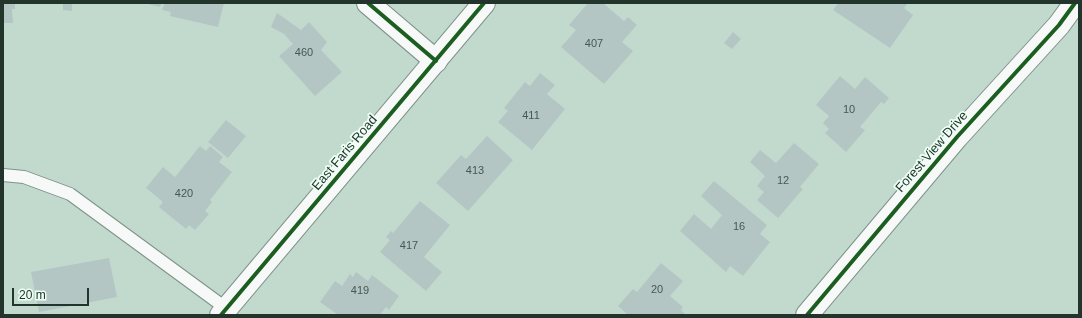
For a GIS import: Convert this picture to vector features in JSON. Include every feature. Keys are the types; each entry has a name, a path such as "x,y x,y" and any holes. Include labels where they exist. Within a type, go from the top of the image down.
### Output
{"street":[{"path":"368,3 436,61"},
{"name":"East Faris Road","path":"224,312 484,3"},
{"name":"Forest View Drive","path":"807,315 957,137 1059,25 1074,3"}],"lane":[{"path":"3,175 24,177 70,194 224,312"}],"building":[{"path":"3,3 15,3 15,9 12,9 13,23 3,23"},
{"path":"63,3 72,3 72,11 63,10"},
{"path":"144,3 161,3 160,7"},
{"path":"165,3 224,3 218,27 170,16 171,12 162,10"},
{"path":"588,3 603,3 624,21 628,17 637,25 622,42 633,51 604,84 561,47 576,30 569,25"},
{"path":"838,3 908,3 904,8 913,15 890,48 833,10"},
{"path":"277,13 301,30 309,22 327,42 321,50 342,72 315,96 279,56 293,44 284,34 271,27"},
{"path":"733,32 741,39 732,49 724,43"},
{"path":"540,73 555,85 547,94 565,109 532,150 498,122 508,111 504,108 525,82 530,86"},
{"path":"840,76 855,89 865,77 889,98 884,104 881,102 860,127 865,130 846,152 825,133 829,129 823,123 829,116 816,105"},
{"path":"226,120 246,136 228,158 208,142"},
{"path":"487,136 513,160 468,211 436,183 461,155 466,159"},
{"path":"794,143 819,164 800,187 803,189 778,218 757,200 764,192 757,186 765,176 750,162 760,150 776,163"},
{"path":"200,146 206,151 210,146 223,157 219,162 232,172 210,200 212,202 205,211 209,214 195,230 189,225 186,229 159,207 163,202 146,188 163,167 175,177"},
{"path":"714,181 767,225 760,234 770,242 743,276 730,266 726,272 680,231 694,214 711,229 722,215 701,196"},
{"path":"420,201 450,225 424,257 442,272 426,291 380,252 390,240 386,237 391,231 393,233"},
{"path":"109,258 117,297 39,312 31,272"},
{"path":"661,263 683,281 670,296 683,307 681,310 686,315 628,315 618,306 633,289 637,292"},
{"path":"356,272 368,281 372,275 399,296 389,310 386,307 380,315 338,315 320,302 335,281 342,286 350,274 353,277"}],"cycle path":[{"path":"368,3 436,61"},
{"path":"221,315 484,3"},
{"path":"807,315 957,137 1059,25 1075,3"}]}
